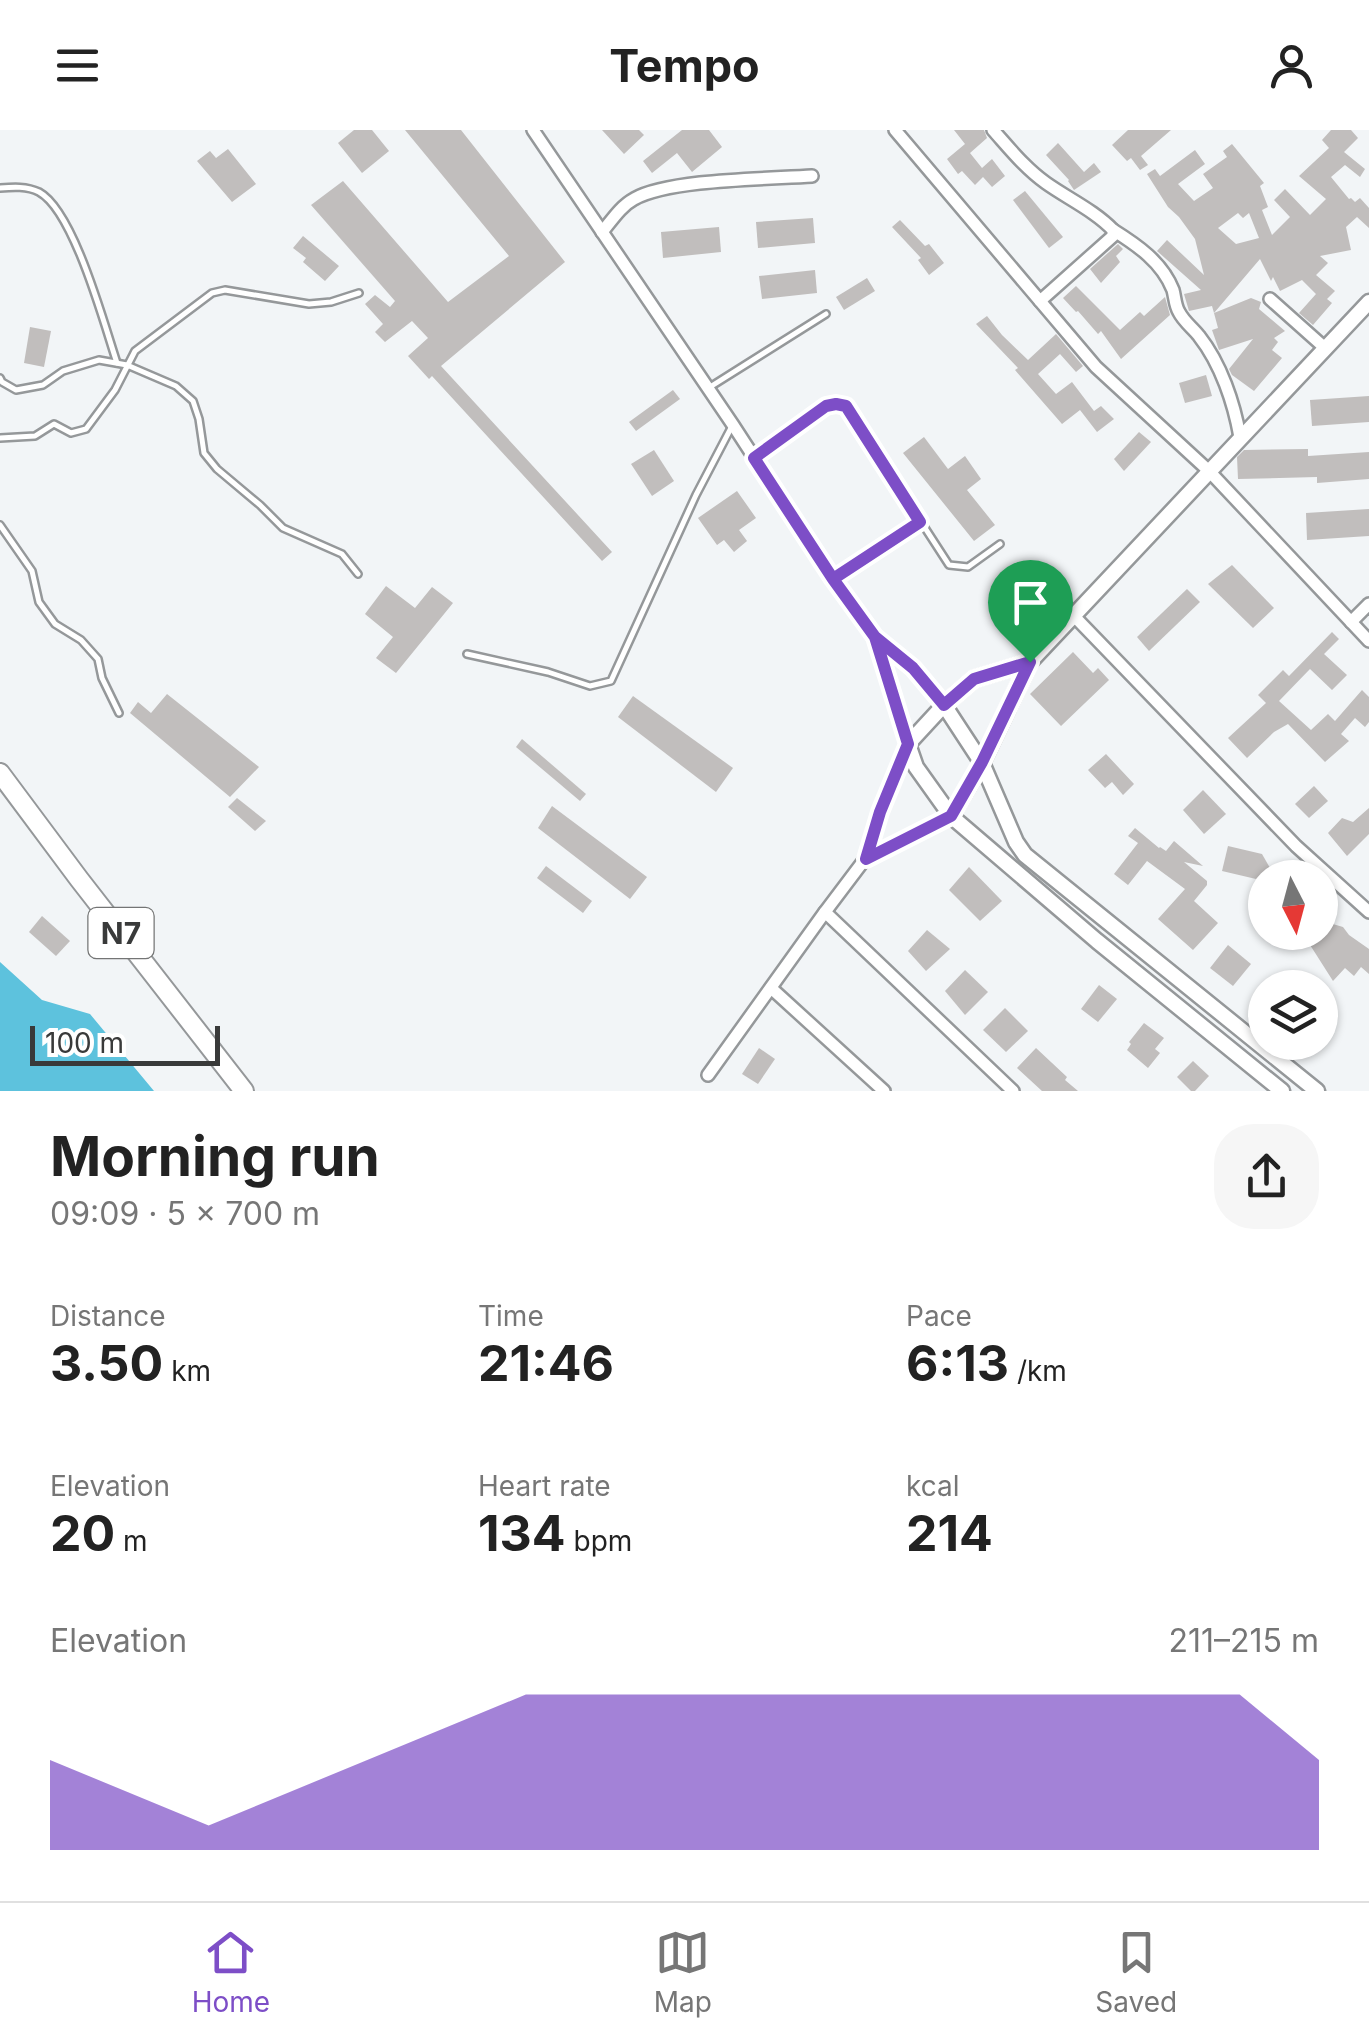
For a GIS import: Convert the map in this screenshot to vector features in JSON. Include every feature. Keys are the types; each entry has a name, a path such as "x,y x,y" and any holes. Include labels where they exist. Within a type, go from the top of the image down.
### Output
{"main road":[{"name":"N7","path":"0,773 244,1091"}],"street":[{"path":"533,130 833,579 875,637 913,668 944,705 982,762 1025,855 1317,1091"},
{"path":"896,130 1096,367 1209,471 1369,641"},
{"path":"993,130 1042,180 1138,245 1163,270 1178,310 1200,337 1226,386 1240,438"},
{"path":"602,232 624,205 657,191 812,176"},
{"path":"1040,301 1112,236 1113,230"},
{"path":"1270,299 1324,348"},
{"path":"866,859 951,816 1030,662 1369,302"},
{"path":"1351,622 1369,604"},
{"path":"1074,616 1296,846 1369,912"},
{"path":"875,637 916,767 951,816 1282,1091"},
{"path":"708,1075 866,859 908,744 974,679 1030,662"},
{"path":"824,912 1013,1091"},
{"path":"771,988 884,1091"}],"lane":[{"path":"0,188 39,192 57,208 82,261 117,363"},
{"path":"0,438 35,436 54,424 71,433 86,429 115,390 135,351 212,292 225,290 309,304 359,293"},
{"path":"708,388 826,314"},
{"path":"0,378 16,390 43,385 63,371 99,360 127,364 176,386 193,401 204,453 216,469 283,528 342,554 358,574"},
{"path":"754,458 826,406 846,406 949,565 968,567 1000,544"},
{"path":"468,654 590,686 611,682 696,495 733,426"},
{"path":"833,579 920,522"},
{"path":"0,525 32,570 39,602 55,624 80,640 98,659 102,678 119,714"}],"water":[{"path":"0,962 42,1000 90,1014 154,1091 0,1091"}],"building":[{"path":"354,130 372,130 389,151 362,173 338,143"},
{"path":"405,130 461,130 565,262 441,366 612,552 602,561 432,376 429,379 408,356 428,338 412,321 385,342 375,332 383,324 365,304 375,295 390,307 395,301 311,205 343,181 448,302 509,256"},
{"path":"602,130 639,130 644,135 624,154"},
{"path":"682,130 709,130 722,147 692,172 677,153 652,173 643,161"},
{"path":"954,130 984,130 987,138 970,153 982,168 992,159 1005,176 992,187 983,177 975,185 962,171 958,174 947,159 965,144"},
{"path":"1128,130 1171,130 1141,156 1148,165 1140,170 1112,145"},
{"path":"1331,130 1351,130 1358,138 1344,152 1365,169 1360,177 1345,165 1331,177 1349,199 1355,202 1360,198 1369,208 1369,228 1357,217 1346,227 1351,250 1320,256 1328,263 1316,275 1335,291 1327,299 1332,303 1313,325 1299,313 1316,294 1302,280 1280,291 1260,259 1214,313 1212,306 1189,311 1184,294 1201,290 1157,251 1167,240 1204,275 1195,239 1147,174 1155,169 1160,176 1195,150 1205,164 1178,184 1194,201 1213,188 1203,174 1227,157 1223,151 1232,144 1264,183 1260,186 1268,207 1262,210 1272,235 1290,217 1274,200 1285,189 1310,215 1326,199 1299,176 1329,148 1322,140","holes":["1238,213 1243,218 1249,213 1259,238 1236,244 1218,228"]},
{"path":"1058,143 1084,172 1094,163 1101,172 1074,190 1046,155"},
{"path":"228,149 256,184 232,202 197,161 210,151 216,158"},
{"path":"1025,191 1063,237 1049,248 1013,200"},
{"path":"813,218 815,243 758,248 756,222"},
{"path":"900,220 925,246 929,244 944,263 929,275 918,260 921,258 892,227"},
{"path":"719,227 721,252 663,258 661,232"},
{"path":"303,236 339,266 325,281 293,248"},
{"path":"1118,244 1123,249 1116,256 1120,262 1101,283 1090,269"},
{"path":"815,270 817,293 762,299 759,276"},
{"path":"867,278 875,291 844,310 836,297"},
{"path":"1076,286 1120,330 1165,297 1170,315 1121,359 1101,331 1098,334 1063,298"},
{"path":"1251,298 1261,302 1259,309 1285,331 1274,338 1278,342 1272,350 1282,358 1254,391 1229,369 1253,339 1219,350 1212,330 1218,328 1214,313"},
{"path":"987,316 1028,360 1056,334 1083,366 1076,372 1060,354 1038,374 1056,394 1072,382 1094,411 1101,406 1114,419 1097,432 1080,410 1062,424 1015,370 1018,368 976,324"},
{"path":"30,327 51,331 44,367 24,363"},
{"path":"1206,375 1212,396 1185,403 1179,383"},
{"path":"673,390 680,399 636,431 629,422"},
{"path":"1369,396 1369,422 1312,426 1310,400"},
{"path":"1139,432 1151,442 1124,471 1114,459"},
{"path":"924,437 948,469 965,456 981,479 967,490 995,525 974,541 903,453"},
{"path":"1308,449 1308,456 1369,452 1369,479 1317,483 1317,477 1238,479 1237,457 1244,450"},
{"path":"654,450 674,481 652,496 631,464"},
{"path":"737,491 756,518 739,530 747,541 734,552 724,540 717,545 698,518"},
{"path":"1369,509 1369,536 1307,540 1306,513"},
{"path":"1232,565 1274,608 1253,628 1208,584"},
{"path":"1018,570 1026,575 1037,572 1047,588 1038,593 1039,602 1025,611 1022,606 1003,616 993,599 1010,586 1004,577"},
{"path":"386,586 415,608 432,587 453,603 396,673 376,658 393,637 365,614"},
{"path":"1187,589 1200,602 1149,651 1137,637"},
{"path":"1332,632 1339,639 1324,654 1347,675 1332,690 1310,669 1279,701 1311,730 1328,714 1335,721 1362,690 1369,697 1369,722 1365,727 1355,718 1341,734 1349,741 1325,762 1288,724 1247,758 1228,738 1266,703 1258,695 1283,670 1289,676"},
{"path":"1073,652 1093,673 1098,668 1109,680 1061,726 1030,694"},
{"path":"167,694 259,767 230,797 130,713 138,702 151,713"},
{"path":"633,696 733,768 716,792 618,717"},
{"path":"522,739 586,794 580,801 516,747"},
{"path":"1106,754 1134,784 1123,795 1112,782 1105,788 1088,770"},
{"path":"1314,786 1328,801 1309,818 1295,804"},
{"path":"1203,790 1226,814 1204,834 1183,810"},
{"path":"237,798 266,821 255,831 228,807"},
{"path":"552,806 647,877 630,899 538,828"},
{"path":"1369,808 1369,834 1347,856 1328,833 1342,818 1353,822"},
{"path":"1135,828 1166,851 1174,841 1203,866 1184,862 1207,881 1194,901 1218,923 1193,950 1158,919 1185,889 1147,861 1128,885 1114,874 1138,843 1128,836"},
{"path":"1228,846 1262,854 1265,860 1248,860 1248,877 1222,871"},
{"path":"546,866 592,901 583,913 537,878"},
{"path":"969,867 1002,901 980,921 949,890"},
{"path":"42,916 70,941 56,956 29,932"},
{"path":"1338,926 1369,949 1369,974 1361,967 1354,976 1345,968 1338,976 1338,970 1326,970 1313,950 1338,950"},
{"path":"927,930 950,949 926,971 908,951"},
{"path":"1228,945 1251,964 1233,986 1210,968"},
{"path":"965,970 988,992 965,1015 945,991"},
{"path":"1099,985 1117,999 1098,1022 1081,1009"},
{"path":"1005,1008 1028,1031 1006,1052 983,1030"},
{"path":"1144,1023 1164,1038 1155,1049 1160,1053 1148,1068 1127,1050"},
{"path":"759,1048 775,1059 758,1084 742,1074"},
{"path":"1036,1048 1078,1091 1042,1091 1017,1068"},
{"path":"1193,1061 1209,1076 1191,1091 1177,1077"}],"route":[{"path":"1030,662 951,816 866,859 908,744 875,637 833,579 920,522 846,406 826,406 754,458 833,579 875,637 913,668 944,705 974,679 1030,662"}]}
